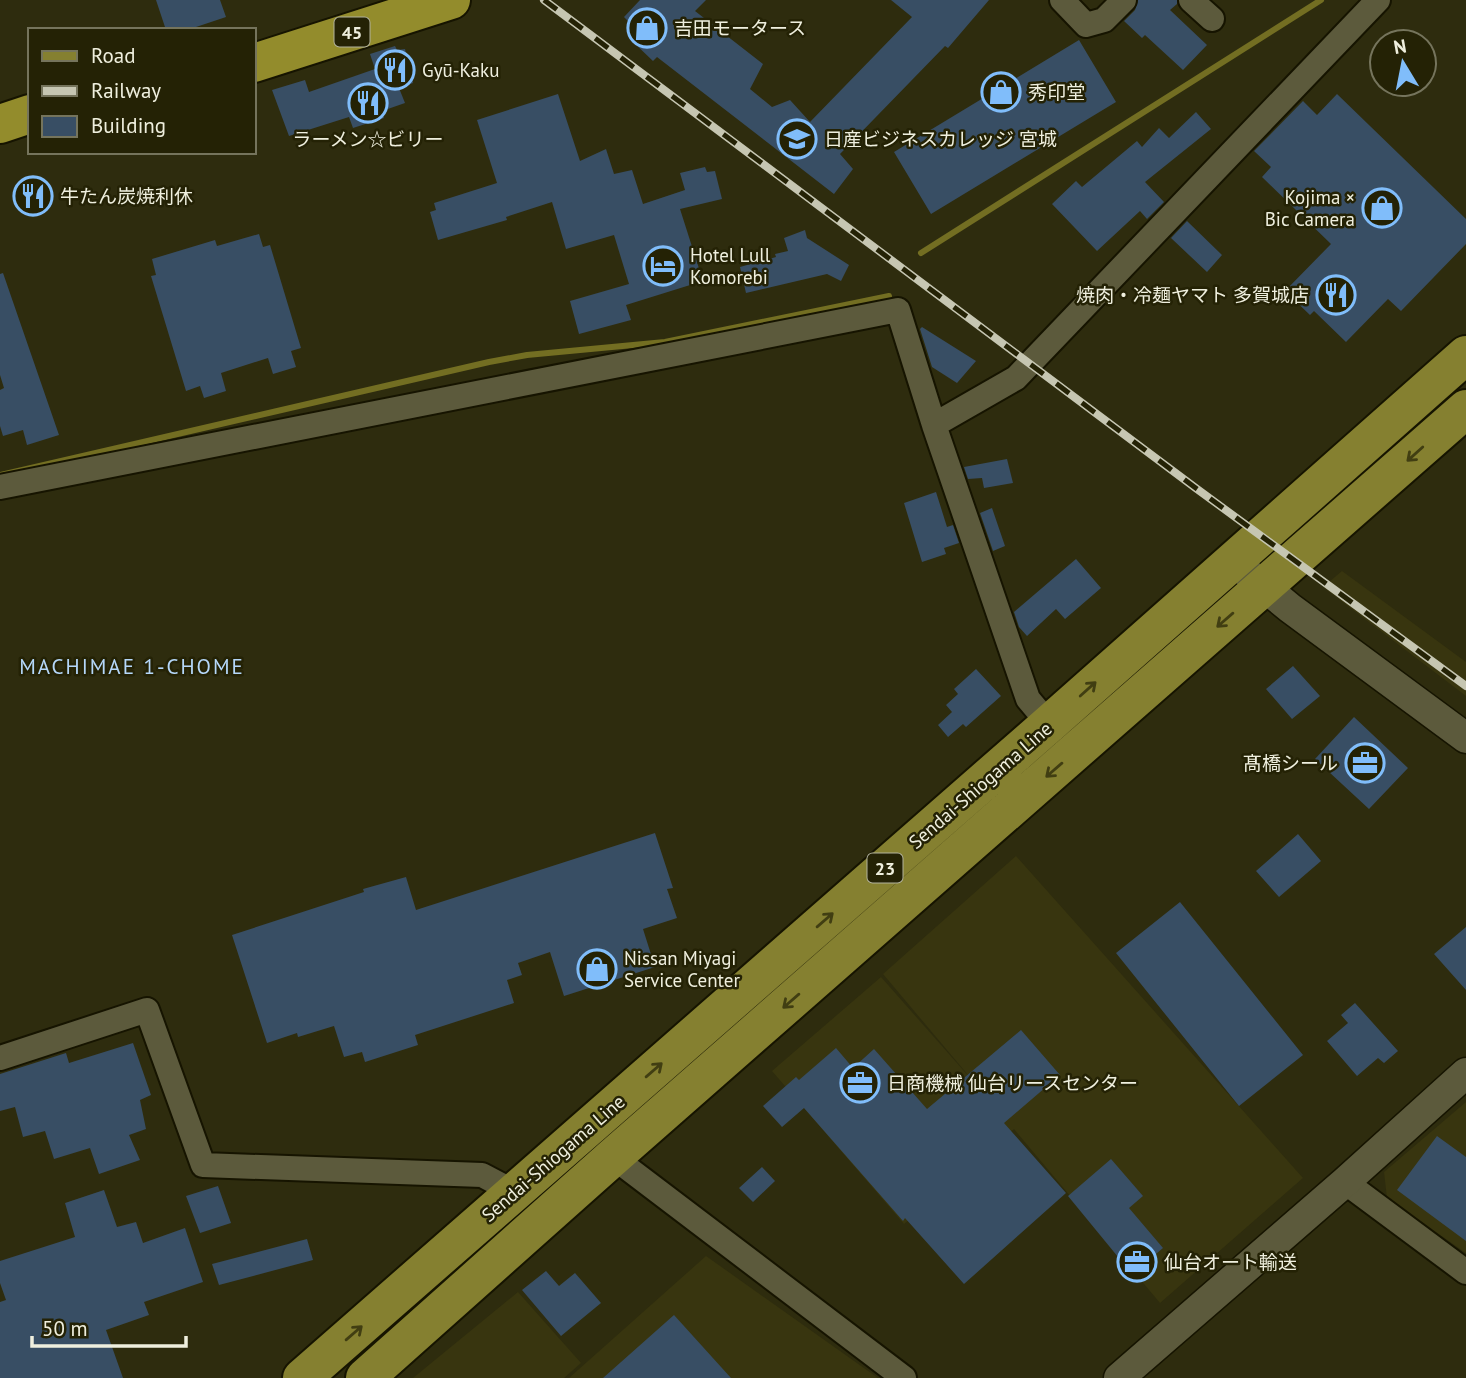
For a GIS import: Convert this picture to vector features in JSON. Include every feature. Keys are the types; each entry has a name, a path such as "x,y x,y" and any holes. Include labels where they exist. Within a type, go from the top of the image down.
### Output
{"highway":[{"name":"45","path":"256,39 373,0"},
{"name":"45","path":"256,62 451,0"},
{"path":"0,124 28,115"},
{"path":"0,145 28,136"}],"main road":[{"name":"Sendai-Shiogama Line","path":"302,1378 1466,355"},
{"name":"Sendai-Shiogama Line","path":"365,1378 1466,409"}],"street":[{"path":"1062,0 1086,25 1104,20 1124,0"},
{"path":"1191,0 1212,19"},
{"path":"934,425 1016,378 1378,0"},
{"path":"0,487 898,310 934,425 1028,699 1049,724"},
{"path":"1233,561 1466,738"},
{"path":"0,1058 147,1010 203,1165 482,1175 514,1192"},
{"path":"1119,1378 1466,1073"},
{"path":"613,1157 904,1378"},
{"path":"1345,1182 1466,1272"}],"shaded area":[{"path":"1342,571 1466,662 1466,696 1323,587"},
{"path":"1016,856 1303,1178 1160,1303 1014,1129 904,1224 772,1071 881,977 979,1088 883,974"},
{"path":"1466,1102 1466,1253 1387,1198 1384,1172"},
{"path":"706,1256 878,1378 569,1378"},
{"path":"518,1292 581,1363 564,1378 413,1378"}],"building":[{"path":"156,0 220,0 226,17 193,28 165,28"},
{"path":"640,0 706,0 695,11 763,64 750,89 772,107 790,100 810,122 912,17 891,0 989,0 948,48 945,46 840,154 853,169 834,194 657,57 653,61 631,40 639,32 624,17"},
{"path":"1138,0 1177,0 1177,4 1170,10 1207,45 1183,70 1145,35 1142,38 1124,21 1135,10"},
{"path":"1079,40 1116,102 931,214 894,152"},
{"path":"395,46 397,50 405,49 413,83 399,88 405,103 382,111 384,118 353,128 349,117 289,136 272,90 305,80 309,92 375,69 370,54"},
{"path":"558,94 580,161 606,149 614,174 632,170 643,204 685,190 680,173 705,167 707,172 715,171 722,199 680,209 703,281 626,305 631,320 579,334 570,301 629,284 614,235 566,249 552,202 506,217 507,220 438,240 430,212 436,210 434,203 497,183 477,120"},
{"path":"1337,94 1466,219 1466,244 1401,311 1388,299 1346,342 1314,311 1310,315 1285,291 1331,244 1262,177 1271,167 1254,151 1303,101 1317,115"},
{"path":"1196,112 1211,129 1145,182 1164,202 1147,219 1140,211 1097,251 1052,204 1076,181 1082,187 1137,141 1142,147 1159,128 1169,138"},
{"path":"1187,221 1222,255 1207,272 1171,238"},
{"path":"805,230 807,238 849,265 841,281 827,274 746,293 740,267 788,251 784,238"},
{"path":"259,234 263,247 270,245 301,348 291,351 296,367 273,374 268,358 221,373 226,391 204,398 200,386 186,391 151,276 156,275 152,259 215,240 217,246"},
{"path":"3,273 59,435 27,445 23,430 3,436 0,426 0,390 4,388 0,375 0,274"},
{"path":"922,327 976,361 957,383 932,367 920,329"},
{"path":"1007,459 1013,483 984,488 982,478 968,479 964,467"},
{"path":"936,492 947,527 953,525 959,543 944,548 946,554 922,562 904,503"},
{"path":"992,508 1005,546 993,551 980,513"},
{"path":"1076,559 1101,588 1065,619 1056,609 1027,636 1019,627 1014,612"},
{"path":"1293,666 1320,696 1292,719 1266,689"},
{"path":"976,669 1001,696 966,727 963,724 948,737 938,725 952,712 946,705 958,694 954,689"},
{"path":"1354,717 1408,768 1369,809 1315,759"},
{"path":"655,833 673,888 667,889 677,918 643,929 655,967 564,996 550,952 518,963 522,975 507,980 514,1003 415,1035 418,1045 365,1062 362,1052 344,1057 334,1026 298,1037 297,1033 267,1043 232,935 364,892 363,889 406,877 416,910"},
{"path":"1298,834 1321,861 1279,897 1256,871"},
{"path":"1180,902 1303,1055 1239,1106 1116,953"},
{"path":"1466,927 1466,990 1434,954"},
{"path":"1355,1003 1398,1051 1384,1063 1378,1058 1357,1076 1327,1041 1348,1023 1341,1015"},
{"path":"1021,1030 1060,1075 1004,1123 1066,1193 964,1284 905,1218 903,1221 804,1108 782,1127 763,1106 796,1077 799,1080 836,1048 853,1068 874,1049 927,1109"},
{"path":"133,1043 151,1095 140,1100 146,1129 129,1135 140,1160 99,1174 90,1148 54,1159 45,1131 23,1137 15,1107 0,1111 0,1074 66,1053 69,1063"},
{"path":"1437,1136 1466,1157 1466,1241 1397,1190"},
{"path":"1111,1159 1143,1196 1129,1208 1163,1248 1132,1274 1068,1196"},
{"path":"762,1167 775,1181 753,1202 739,1188"},
{"path":"218,1186 231,1223 200,1233 186,1196"},
{"path":"104,1190 117,1227 136,1222 143,1243 185,1228 203,1282 144,1302 149,1315 106,1330 123,1378 0,1378 0,1302 6,1300 0,1283 0,1261 75,1237 65,1203"},
{"path":"307,1239 313,1260 219,1285 212,1264"},
{"path":"546,1271 559,1286 575,1273 601,1303 561,1336 522,1290"},
{"path":"674,1315 731,1378 603,1378"}],"waterway":[{"path":"921,253 1321,0"},
{"path":"0,475 489,362 527,355 665,342 889,296"}],"railway":[{"path":"544,0 1197,489 1466,686"}],"place":[{"name":"吉田モータース","path":"647,28"},
{"name":"Gyū-Kaku","path":"395,70"},
{"name":"秀印堂","path":"1001,92"},
{"name":"ラーメン☆ビリー","path":"368,103"},
{"name":"日産ビジネスカレッジ 宮城","path":"797,139"},
{"name":"牛たん炭焼利休","path":"33,196"},
{"name":"Kojima × Bic Camera","path":"1382,208"},
{"name":"Hotel Lull Komorebi","path":"663,266"},
{"name":"焼肉・冷麺ヤマト 多賀城店","path":"1336,295"},
{"name":"髙橋シール","path":"1365,763"},
{"name":"Nissan Miyagi Service Center","path":"597,969"},
{"name":"日商機械 仙台リースセンター","path":"860,1083"},
{"name":"仙台オート輸送","path":"1137,1262"}],"district":[{"name":"MACHIMAE 1-CHOME","path":"132,666"}]}
